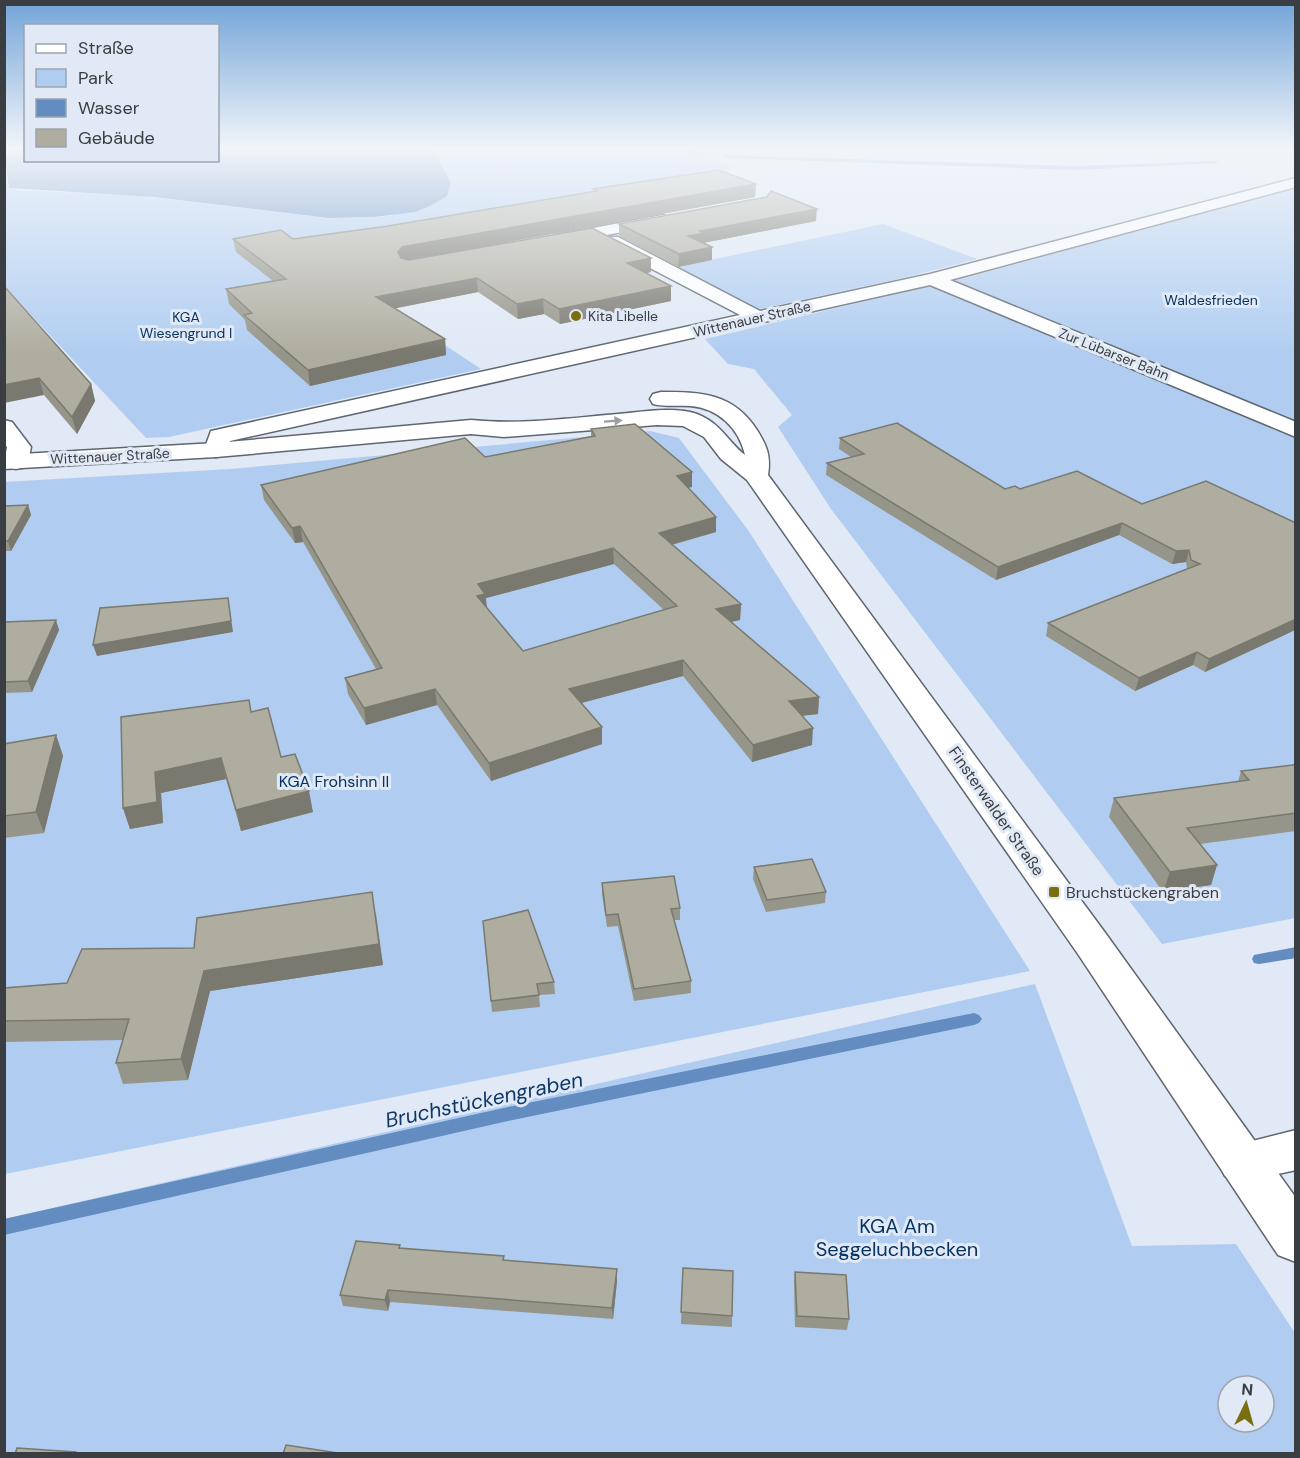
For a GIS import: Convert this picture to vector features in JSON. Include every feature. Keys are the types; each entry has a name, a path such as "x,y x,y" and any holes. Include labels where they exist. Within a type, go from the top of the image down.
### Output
{"street":[{"name":"Wittenauer Straße","path":"216,450 219,436 932,279 1165,217"},
{"path":"537,243 677,218"},
{"path":"595,233 759,318"},
{"name":"Zur Lübarser Bahn","path":"932,279 1296,430"},
{"name":"Wittenauer Straße","path":"471,428 492,418 660,399 704,401"},
{"path":"688,419 704,401 729,409 741,420 759,455 756,475"},
{"name":"Wittenauer Straße","path":"10,462 216,450 471,428 504,429 657,418 688,419"},
{"name":"Finsterwalder Straße","path":"688,419 712,432 729,454 756,475 1092,944 1296,1239"},
{"path":"4,428 19,447 10,462"},
{"path":"1242,1162 1296,1150"}],"green space":[{"name":"KGA Wiesengrund I","path":"4,217 444,217 290,243 481,369 169,437 146,438 5,287"},
{"name":"KGA Wiesengrund I","path":"555,217 563,217 590,231 584,232"},
{"name":"Waldesfrieden","path":"1188,217 1295,217 1295,426 950,282"},
{"path":"883,224 977,259 907,277 755,310 672,268"},
{"path":"939,284 1295,434 1295,918 1162,944 831,509 778,427 792,415 754,369 728,364 705,339"},
{"name":"KGA Frohsinn II","path":"650,431 679,438 748,530 1030,971 5,1174 4,482 230,469"},
{"name":"KGA Am Seggeluchbecken","path":"1035,984 1132,1246 1236,1244 1295,1333 1295,1453 5,1453 4,1219"}],"water":[{"path":"321,217 372,217 329,218"}],"building":[{"path":"442,217 570,217 402,247 398,252 401,258 409,260 592,228 651,258 627,263 671,286 559,309 543,299 517,304 477,278 376,297 445,339 308,370 244,315 252,313 226,289 286,279 233,239 281,230 293,239"},
{"path":"657,217 774,217 700,231 704,233 688,236 712,247 679,254 619,224"},
{"path":"4,286 91,384 72,417 39,378 4,385"},
{"path":"897,423 1005,489 1015,486 1020,489 1077,471 1142,504 1206,481 1296,523 1296,619 1209,659 1197,652 1139,678 1048,623 1200,564 1191,560 1189,550 1176,551 1122,523 998,567 827,463 864,454 840,438"},
{"path":"635,424 692,472 677,476 716,517 659,533 741,604 716,609 819,697 789,701 813,728 753,745 683,660 569,689 602,727 489,763 435,689 364,708 345,678 382,668 300,526 292,528 261,485 465,438 485,457 595,436 591,429","holes":["613,548 677,606 523,651 477,596 485,594 478,584"]},
{"path":"28,505 8,541 4,541 4,506"},
{"path":"228,598 231,621 93,645 100,608"},
{"path":"56,620 28,681 4,682 4,622"},
{"path":"249,700 251,712 268,708 281,757 295,754 309,791 236,810 221,758 155,772 157,802 123,808 121,717"},
{"path":"56,735 36,812 4,816 4,744"},
{"path":"1296,764 1296,813 1187,828 1217,865 1170,872 1114,798 1249,780 1241,771"},
{"path":"812,859 826,892 767,900 754,867"},
{"path":"674,876 680,908 671,909 691,981 634,989 618,914 606,915 602,883"},
{"path":"372,892 379,944 204,971 181,1059 116,1063 129,1019 4,1021 4,988 67,983 82,949 194,948 197,918"},
{"path":"528,910 554,982 537,984 539,995 491,1001 483,921"},
{"path":"356,1241 400,1245 399,1248 504,1256 503,1260 617,1269 612,1308 388,1290 385,1300 340,1295"},
{"path":"683,1268 733,1271 732,1316 681,1312"},
{"path":"795,1272 846,1275 849,1319 797,1316"},
{"path":"286,1445 338,1453 283,1454"},
{"path":"17,1448 76,1452 76,1454 15,1454"}],"waterway":[{"name":"Bruchstückengraben","path":"1259,959 1296,952"},
{"name":"Bruchstückengraben","path":"4,1227 508,1114 974,1019"}],"place":[{"name":"Kita Libelle","path":"576,316"},
{"name":"Bruchstückengraben","path":"1054,892"}]}
